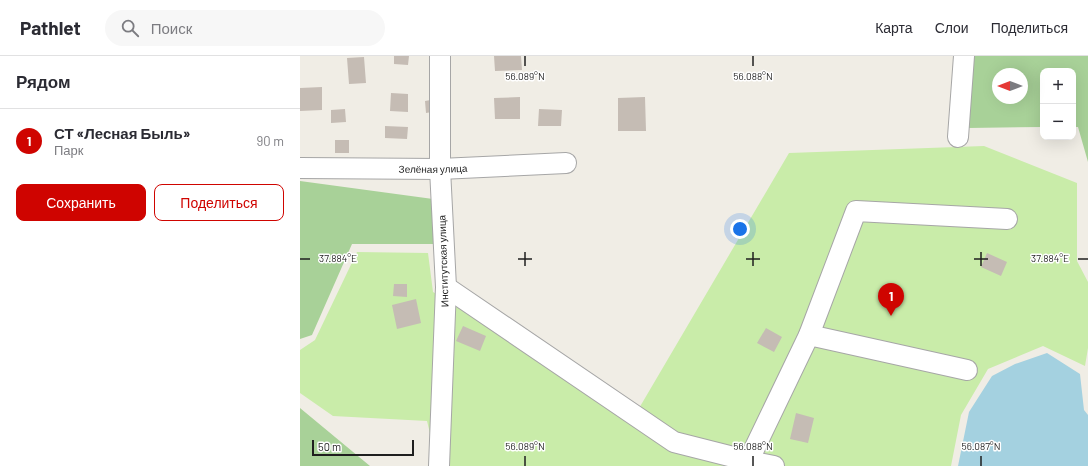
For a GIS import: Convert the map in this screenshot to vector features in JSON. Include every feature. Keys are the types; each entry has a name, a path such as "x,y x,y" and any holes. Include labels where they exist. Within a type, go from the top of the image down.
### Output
{"street":[{"name":"Институтская улица","path":"439,466 446,287 440,169 440,56"},
{"path":"958,138 964,56"},
{"name":"Зелёная улица","path":"300,168 440,169 566,163"},
{"path":"748,464 809,335 856,211 1007,219"},
{"path":"446,287 674,442 748,464 774,466"},
{"path":"809,335 967,370"}],"green space":[{"path":"974,56 1088,56 1088,162 1078,127 1076,127 1076,68 1040,68 1040,127 968,128"},
{"path":"984,146 1077,183 1077,261 1088,282 1088,348 1085,366 1043,346 988,369 961,415 951,466 438,466 427,421 333,416 300,393 300,350 315,340 357,252 428,253 433,292 638,410 789,153"},
{"path":"300,181 433,199 437,244 352,244 312,335 300,339"},
{"path":"300,408 370,466 300,466"}],"water":[{"path":"1047,353 1080,374 1084,410 1088,415 1088,466 958,466 969,412 992,376 1015,364"}],"building":[{"path":"394,56 409,56 408,65 394,64"},
{"path":"494,56 521,56 522,70 495,71"},
{"path":"364,57 366,83 349,84 347,58"},
{"path":"322,87 322,110 300,111 300,88"},
{"path":"391,93 408,94 408,112 390,111"},
{"path":"520,97 520,119 495,119 494,98"},
{"path":"645,97 646,131 618,131 618,98"},
{"path":"436,99 438,111 426,113 425,101"},
{"path":"345,109 346,122 331,123 331,110"},
{"path":"539,109 562,110 561,126 538,126"},
{"path":"385,126 408,127 407,139 385,138"},
{"path":"335,140 349,140 349,153 335,153"},
{"path":"987,253 1007,262 1001,276 981,267"},
{"path":"394,284 407,284 407,297 393,296"},
{"path":"416,299 421,323 397,329 392,305"},
{"path":"463,326 486,336 480,351 456,341"},
{"path":"766,328 782,337 774,352 757,343"},
{"path":"796,413 814,418 808,443 790,439"}],"place":[{"name":"СТ «Лесная Быль»","path":"891,316"}]}
